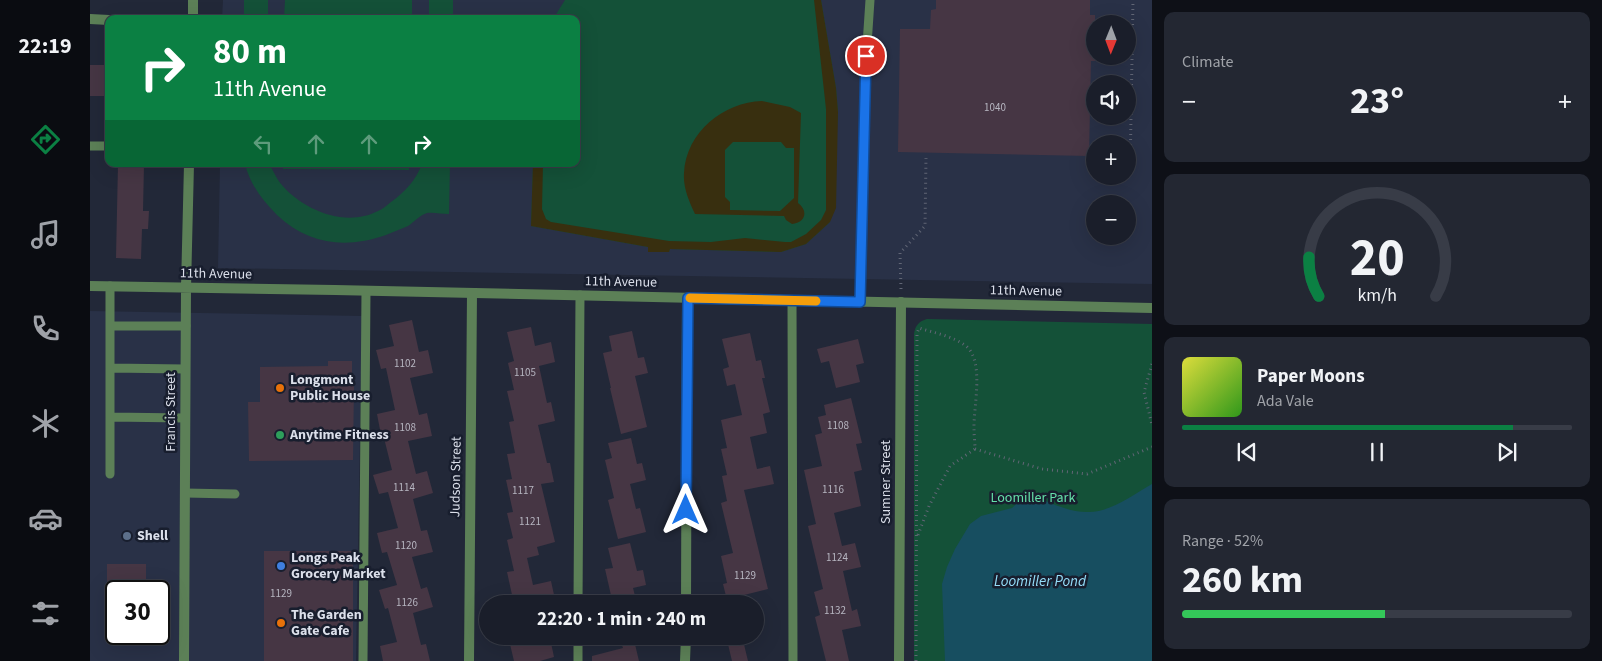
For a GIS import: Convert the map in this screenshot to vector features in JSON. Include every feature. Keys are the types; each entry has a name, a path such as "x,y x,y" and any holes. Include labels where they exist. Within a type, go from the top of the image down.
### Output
{"street":[{"path":"193,0 193,15"},
{"path":"90,19 105,20"},
{"name":"Francis Street","path":"184,661 185,370 189,167"},
{"name":"11th Avenue","path":"90,286 1152,308"},
{"name":"Judson Street","path":"469,661 472,293"},
{"path":"686,595 688,298"},
{"name":"Sumner Street","path":"900,661 901,302"},
{"path":"685,661 686,645"}],"lane":[{"path":"860,302 865,75 870,0"},
{"path":"90,146 105,146"},
{"path":"110,286 110,474"},
{"path":"363,661 366,291"},
{"path":"578,595 580,295"},
{"path":"792,300 793,661"},
{"path":"110,326 186,326"},
{"path":"110,368 185,370"},
{"path":"110,417 185,418"},
{"path":"185,494 234,494"},
{"path":"578,645 578,661"}],"path":[{"path":"1131,135 1133,0"},
{"path":"901,302 900,253 925,226 926,158"},
{"path":"916,661 917,333 919,328 955,340 972,352 976,372 975,449"},
{"path":"1152,364 1144,392 1152,425"},
{"path":"975,449 1042,469 1087,474 1152,447"},
{"path":"917,539 929,506 950,466 975,449"}],"shaded area":[{"path":"223,0 1152,0 1152,284 218,268 220,167 580,167 580,15 222,15"},
{"path":"90,311 362,316 356,661 90,661"}],"green space":[{"path":"244,0 268,0 268,15 244,15"},
{"path":"285,0 412,0 412,15 284,15"},
{"path":"429,0 453,0 453,15 429,15"},
{"path":"565,0 821,0 836,88 838,112 830,222 806,244 781,252 670,249 669,252 648,252 648,247 531,226 533,167 580,167 580,15 556,15"},
{"path":"246,167 271,167 281,184 301,202 325,214 352,218 365,216 385,207 410,185 421,167 450,167 449,214 427,213 408,226 371,239 357,242 328,242 302,233 277,215 253,185"},
{"path":"283,167 409,167 409,170 283,169"},
{"name":"Loomiller Park","path":"927,319 1152,324 1152,661 914,661 914,334 918,324"}],"sand":[{"path":"814,0 821,0 836,88 838,112 836,208 830,222 806,244 781,252 670,249 669,252 648,252 648,247 531,226 533,167 543,167 542,209 546,219 551,222 669,241 711,242 745,238 791,242 806,234 821,220 826,210 826,109"},
{"path":"762,101 790,107 801,113 798,203 804,210 804,216 803,219 796,223 792,224 784,216 695,214 685,189 684,173 686,158 700,132 721,113 748,103","holes":["733,142 781,142 786,148 794,148 794,198 780,211 730,210 730,202 725,197 725,150"]}],"water":[{"name":"Loomiller Pond","path":"1152,484 1152,661 945,661 942,584 955,549 970,524 981,516 1012,508 1030,494 1067,509 1089,512 1114,506"}],"building":[{"path":"936,0 1090,0 1090,15 1086,15 1086,65 1091,65 1091,75 1086,75 1086,125 1090,125 1089,135 1086,135 1086,156 898,152 900,29 930,29 931,10 936,9"},
{"path":"90,65 105,65 105,96 90,96"},
{"path":"118,167 144,167 143,211 149,211 148,229 142,229 141,259 116,258"},
{"path":"412,320 419,352 428,350 433,373 410,378 419,415 427,413 432,436 408,441 416,474 427,471 433,493 413,499 421,531 427,530 433,552 412,557 421,589 427,587 433,607 413,613 421,645 426,644 430,661 383,661 380,646 397,642 388,608 385,609 379,590 397,585 387,552 382,553 377,533 398,528 388,492 379,494 373,475 392,470 383,434 381,435 377,414 395,410 386,368 381,369 376,350 394,346 389,325"},
{"path":"531,327 535,346 551,342 555,362 539,366 547,403 551,402 555,421 538,425 547,463 550,463 554,482 541,484 555,542 537,547 539,555 527,558 533,585 551,581 554,595 512,595 507,572 514,571 507,540 513,538 507,513 513,512 506,480 512,479 507,454 515,453 509,422 514,421 507,391 514,390 508,363 514,361 507,332"},
{"path":"632,331 638,358 644,357 648,373 635,376 647,427 621,434 603,353 612,351 609,336"},
{"path":"750,333 756,361 761,360 765,378 762,378 770,412 763,414 767,433 750,437 757,469 770,466 774,484 744,490 768,589 744,595 726,595 723,584 727,583 721,556 733,553 721,503 727,501 722,476 727,475 721,449 727,448 721,420 742,415 735,384 727,386 723,369 729,367 722,339"},
{"path":"858,339 864,363 856,365 860,382 836,388 829,361 821,363 817,349"},
{"path":"328,361 352,361 352,383 354,383 353,460 249,461 248,402 260,402 260,367 328,366"},
{"path":"851,398 862,443 856,444 862,470 854,472 861,506 834,513 842,546 855,543 861,567 843,571 852,611 857,609 861,626 842,630 849,661 826,661 815,617 820,615 814,592 823,589 808,526 816,524 804,470 822,466 815,435 822,433 818,417 826,415 824,405"},
{"path":"631,438 637,464 642,463 646,480 630,484 636,509 640,508 646,532 618,539 608,500 614,498 605,460 612,458 608,443"},
{"path":"630,543 637,571 643,570 646,585 633,588 635,595 611,595 605,569 613,568 608,548"},
{"path":"264,551 353,551 353,661 264,661"},
{"path":"107,564 146,564 146,580 107,580"},
{"path":"510,645 551,645 554,657 540,661 514,661"},
{"path":"622,645 635,645 639,661 592,661 592,656 623,648"},
{"path":"728,645 744,645 748,661 732,661"}],"slow traffic":[{"path":"690,298 816,301"}],"place":[{"name":"Longmont Public House","path":"280,388"},
{"name":"Anytime Fitness","path":"280,435"},
{"name":"Shell","path":"127,536"},
{"name":"Longs Peak Grocery Market","path":"281,566"},
{"name":"The Garden Gate Cafe","path":"281,623"}],"route":[{"path":"686,510 688,298 860,302 866,56"}]}
